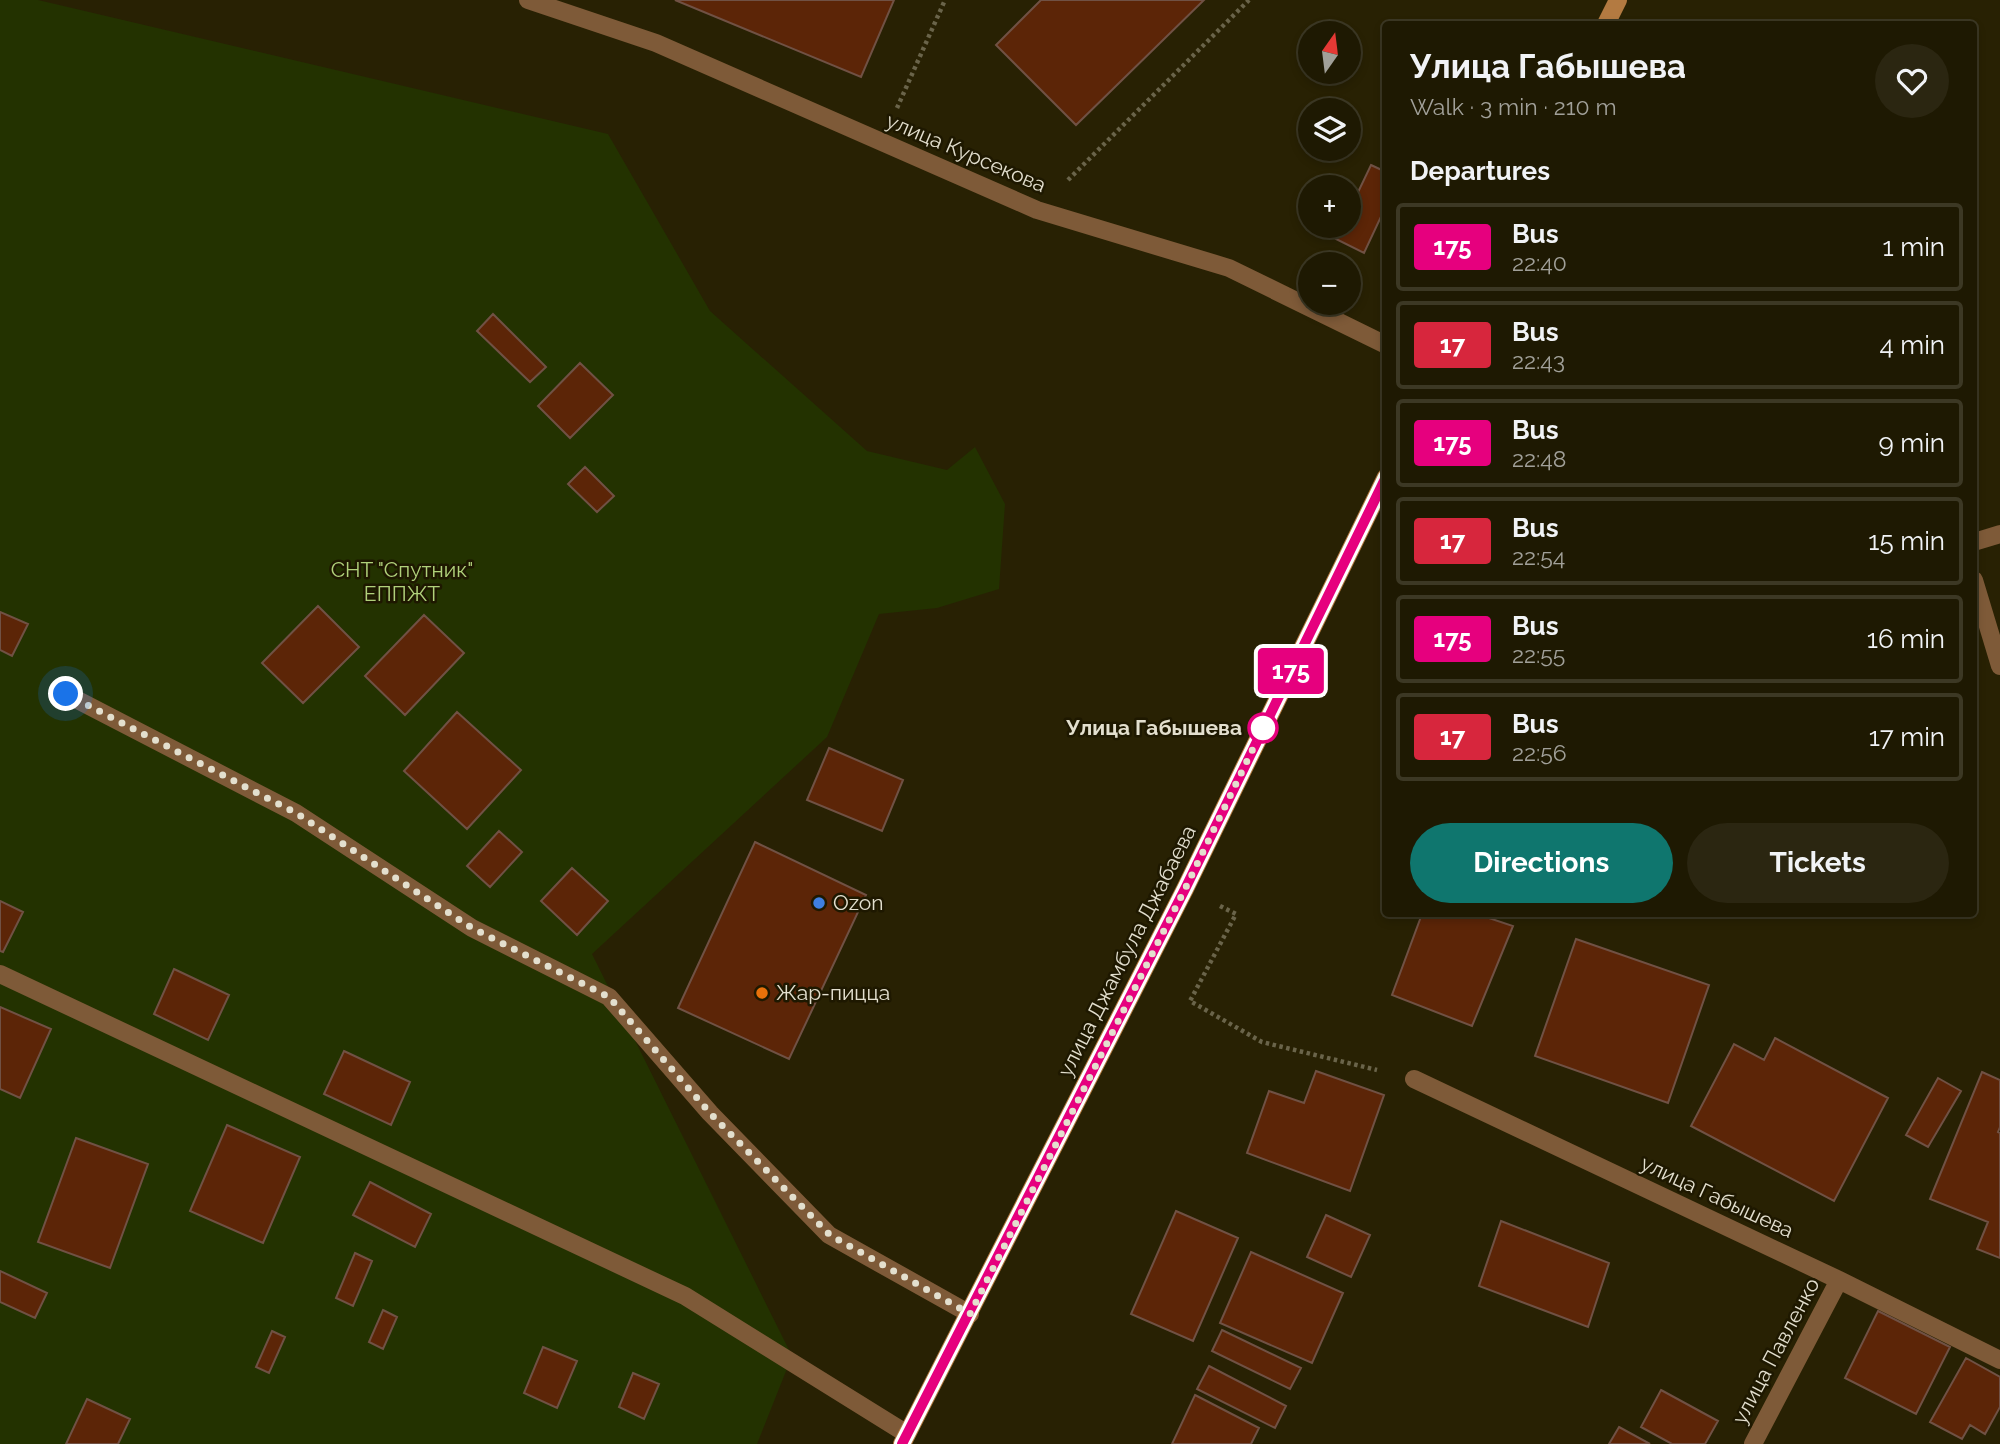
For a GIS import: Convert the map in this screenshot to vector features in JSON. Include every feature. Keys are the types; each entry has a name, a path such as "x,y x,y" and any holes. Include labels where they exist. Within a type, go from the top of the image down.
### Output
{"main road":[{"path":"1608,21 1618,0"},
{"name":"улица Джамбула Джабаева","path":"905,1439 1380,506"}],"street":[{"name":"улица Курсекова","path":"528,0 656,43 1037,210 1229,268 1382,343"},
{"path":"1977,541 2000,534"},
{"path":"1977,590 2000,666"},
{"path":"66,694 296,813 472,928 609,997 710,1113 830,1235 970,1314"},
{"path":"0,974 685,1296 905,1439"},
{"name":"улица Габышева","path":"1414,1079 1839,1280 2000,1360"},
{"name":"улица Павленко","path":"1752,1444 1839,1280"}],"path":[{"path":"881,142 945,0"},
{"path":"1037,210 1249,0"},
{"path":"1185,889 1236,914 1190,1001 1262,1042 1414,1079"}],"green space":[{"name":"СНТ \"Спутник\" ЕППЖТ","path":"0,0 38,0 608,134 710,311 867,451 947,470 975,447 1005,504 999,589 937,608 879,614 827,737 592,954 792,1356 757,1444 0,1444"}],"building":[{"path":"675,0 894,0 861,77"},
{"path":"1041,0 1204,0 1076,125 996,45"},
{"path":"1371,165 1382,170 1382,215 1364,253 1336,239 1361,238 1361,186"},
{"path":"493,314 546,367 530,382 477,331"},
{"path":"580,363 613,395 570,438 538,406"},
{"path":"585,467 614,496 597,512 568,484"},
{"path":"318,606 359,647 303,703 262,663"},
{"path":"0,612 28,624 12,656 0,650"},
{"path":"424,615 464,653 405,715 365,676"},
{"path":"457,712 521,770 467,829 404,771"},
{"path":"829,748 903,780 882,831 807,800"},
{"path":"499,831 522,852 490,887 467,866"},
{"path":"755,842 866,895 789,1059 678,1008"},
{"path":"572,868 608,901 577,935 541,901"},
{"path":"0,901 23,912 3,952 0,951"},
{"path":"1421,917 1486,917 1513,926 1472,1026 1392,995"},
{"path":"1576,939 1709,985 1668,1103 1535,1056"},
{"path":"174,969 229,995 208,1040 154,1014"},
{"path":"0,1007 51,1029 20,1098 0,1089"},
{"path":"1775,1038 1888,1098 1834,1201 1691,1126 1734,1044 1764,1060"},
{"path":"344,1051 410,1082 391,1125 324,1094"},
{"path":"1316,1071 1384,1095 1350,1191 1247,1153 1269,1091 1304,1103"},
{"path":"1982,1072 2000,1080 2000,1258 1977,1249 1988,1222 1930,1199"},
{"path":"1938,1078 1961,1091 1928,1147 1906,1135"},
{"path":"227,1125 300,1157 263,1243 190,1211"},
{"path":"76,1138 148,1164 110,1268 38,1242"},
{"path":"370,1182 431,1214 415,1247 353,1215"},
{"path":"1176,1211 1238,1238 1193,1341 1131,1314"},
{"path":"1326,1215 1370,1235 1351,1277 1307,1257"},
{"path":"1501,1221 1609,1263 1588,1327 1479,1286"},
{"path":"1251,1252 1343,1293 1312,1363 1220,1323"},
{"path":"355,1253 372,1261 353,1306 336,1298"},
{"path":"0,1271 47,1293 35,1318 0,1302"},
{"path":"383,1310 397,1317 383,1349 369,1342"},
{"path":"1878,1311 1950,1347 1916,1414 1845,1378"},
{"path":"1222,1330 1301,1368 1290,1389 1212,1351"},
{"path":"272,1331 285,1337 269,1373 256,1367"},
{"path":"543,1347 577,1361 557,1408 524,1393"},
{"path":"1966,1358 2000,1377 2000,1407 1985,1434 1970,1425 1962,1439 1930,1422"},
{"path":"1209,1366 1286,1406 1275,1428 1197,1389"},
{"path":"633,1373 659,1384 644,1419 619,1407"},
{"path":"1661,1390 1718,1421 1705,1444 1672,1444 1641,1427"},
{"path":"1195,1395 1259,1428 1251,1444 1172,1444"},
{"path":"87,1399 130,1419 118,1444 66,1444"},
{"path":"1619,1427 1650,1444 1609,1444"}],"bus line":[{"name":"175","path":"902,1444 1185,889 1382,485"}],"place":[{"name":"Улица Габышева","path":"1263,728"},
{"name":"Ozon","path":"819,903"},
{"name":"Жар-пицца","path":"762,993"}],"route":[{"path":"66,694 296,813 472,928 609,997 710,1113 830,1235 970,1314 1185,889 1263,728"}]}
